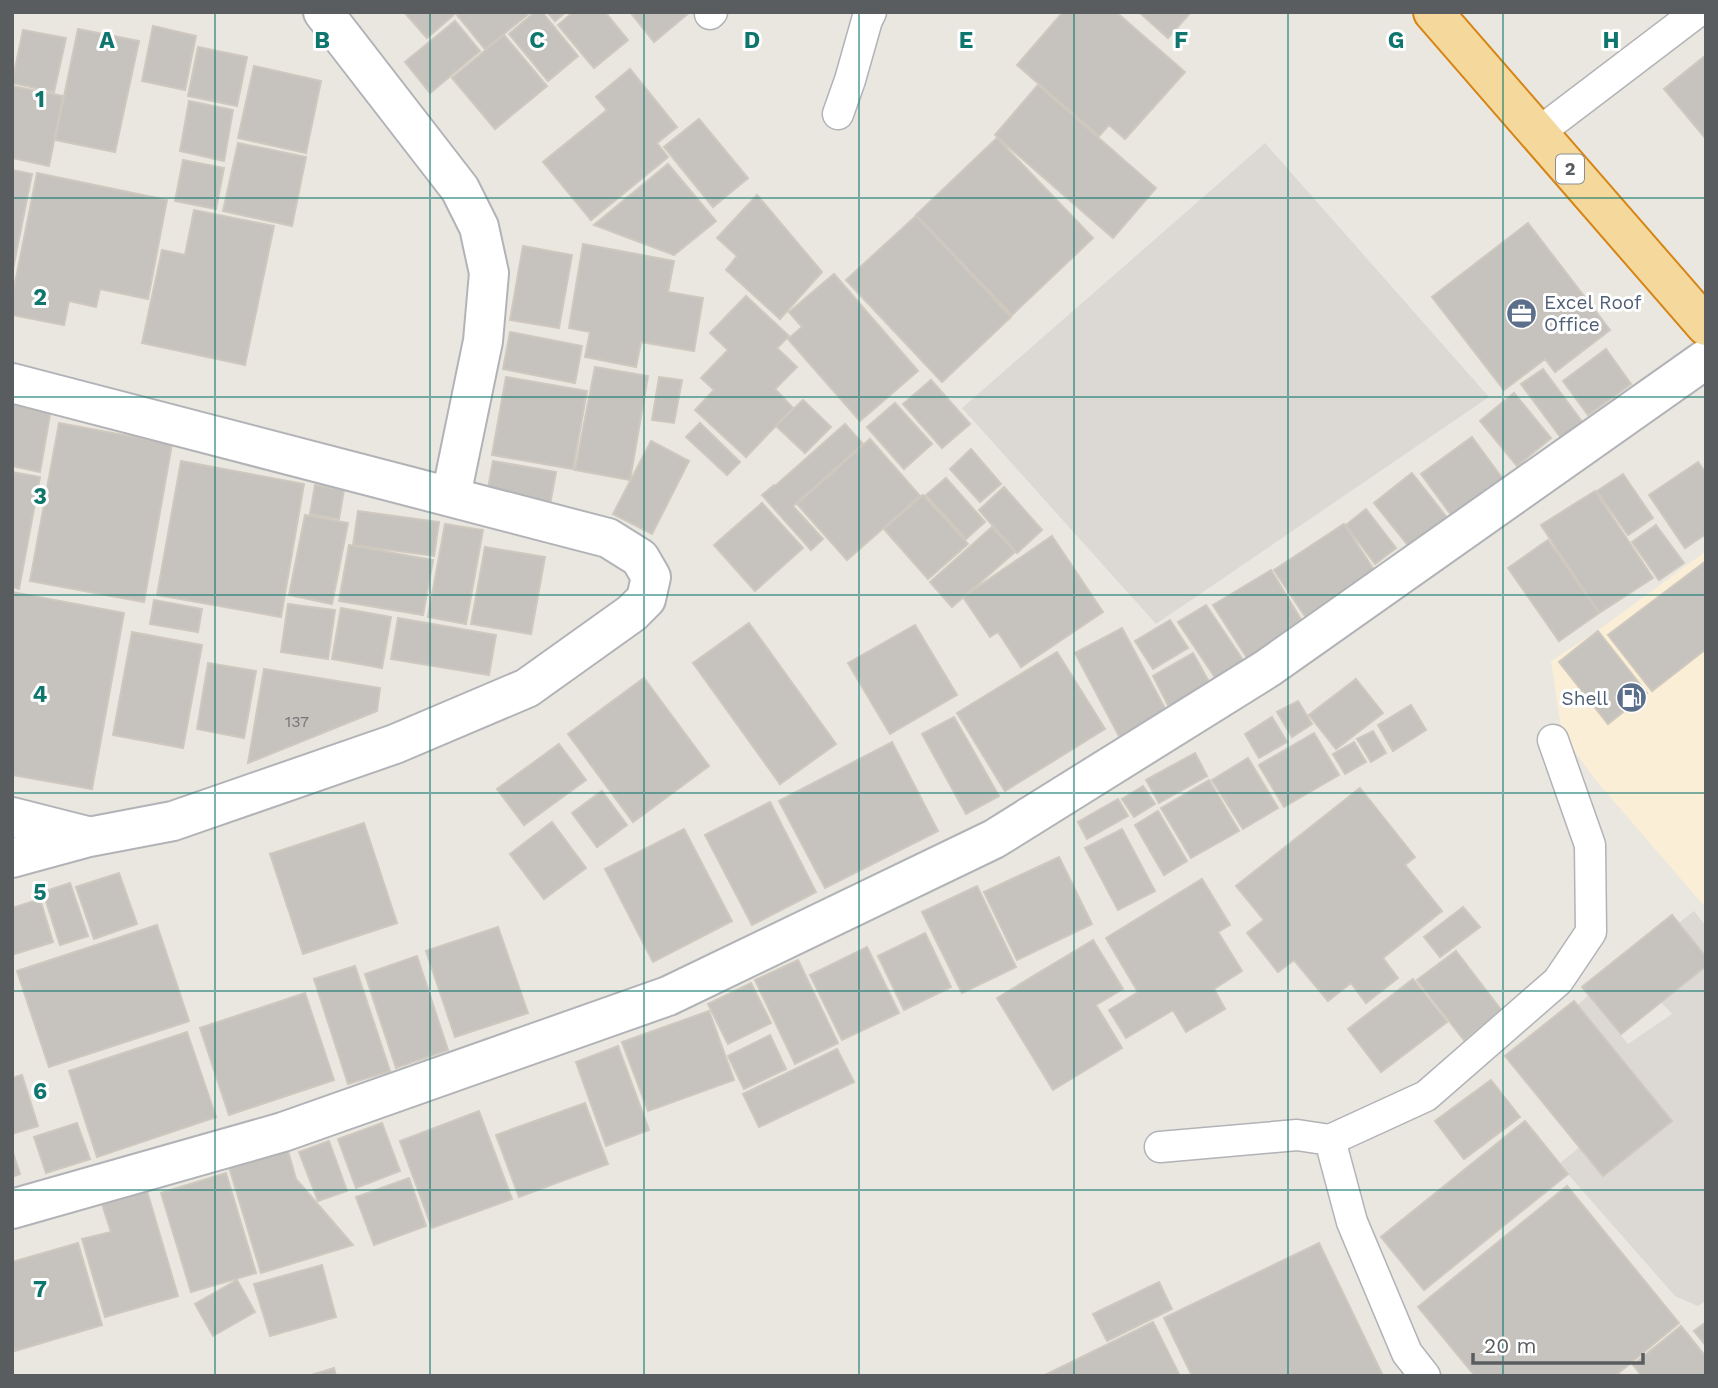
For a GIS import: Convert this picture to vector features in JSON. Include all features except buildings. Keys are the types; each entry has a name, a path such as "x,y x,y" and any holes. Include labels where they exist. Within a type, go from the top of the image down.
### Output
{"highway":[{"name":"2","path":"1433,12 1706,326"}],"street":[{"path":"319,14 460,189 478,227 489,273 483,341 451,496"},
{"path":"12,1209 283,1132 668,996 994,839 1268,668 1706,359"},
{"path":"12,383 608,538 639,558 651,577 646,599 632,613 527,688 395,744 173,821 89,836 12,858"},
{"path":"12,817 89,836"}],"lane":[{"path":"838,114 871,12"},
{"path":"1538,133 1697,12"},
{"path":"1160,1147 1297,1135 1330,1140 1426,1096 1558,981 1591,932 1590,845 1553,740"},
{"path":"1330,1140 1352,1222 1407,1353 1425,1376"}],"shaded area":[{"path":"1265,143 1489,397 1156,624 962,408"},
{"name":"Shell","path":"1706,551 1706,908 1597,782 1562,734 1551,661 1600,629"},
{"path":"1694,911 1706,926 1706,1301 1698,1306 1675,1296 1559,1164 1582,1145 1510,1063 1588,996 1628,1044 1672,1014 1626,964"}],"place":[{"name":"Excel Roof Office","path":"1521,313"},
{"name":"Shell","path":"1631,698"}]}
